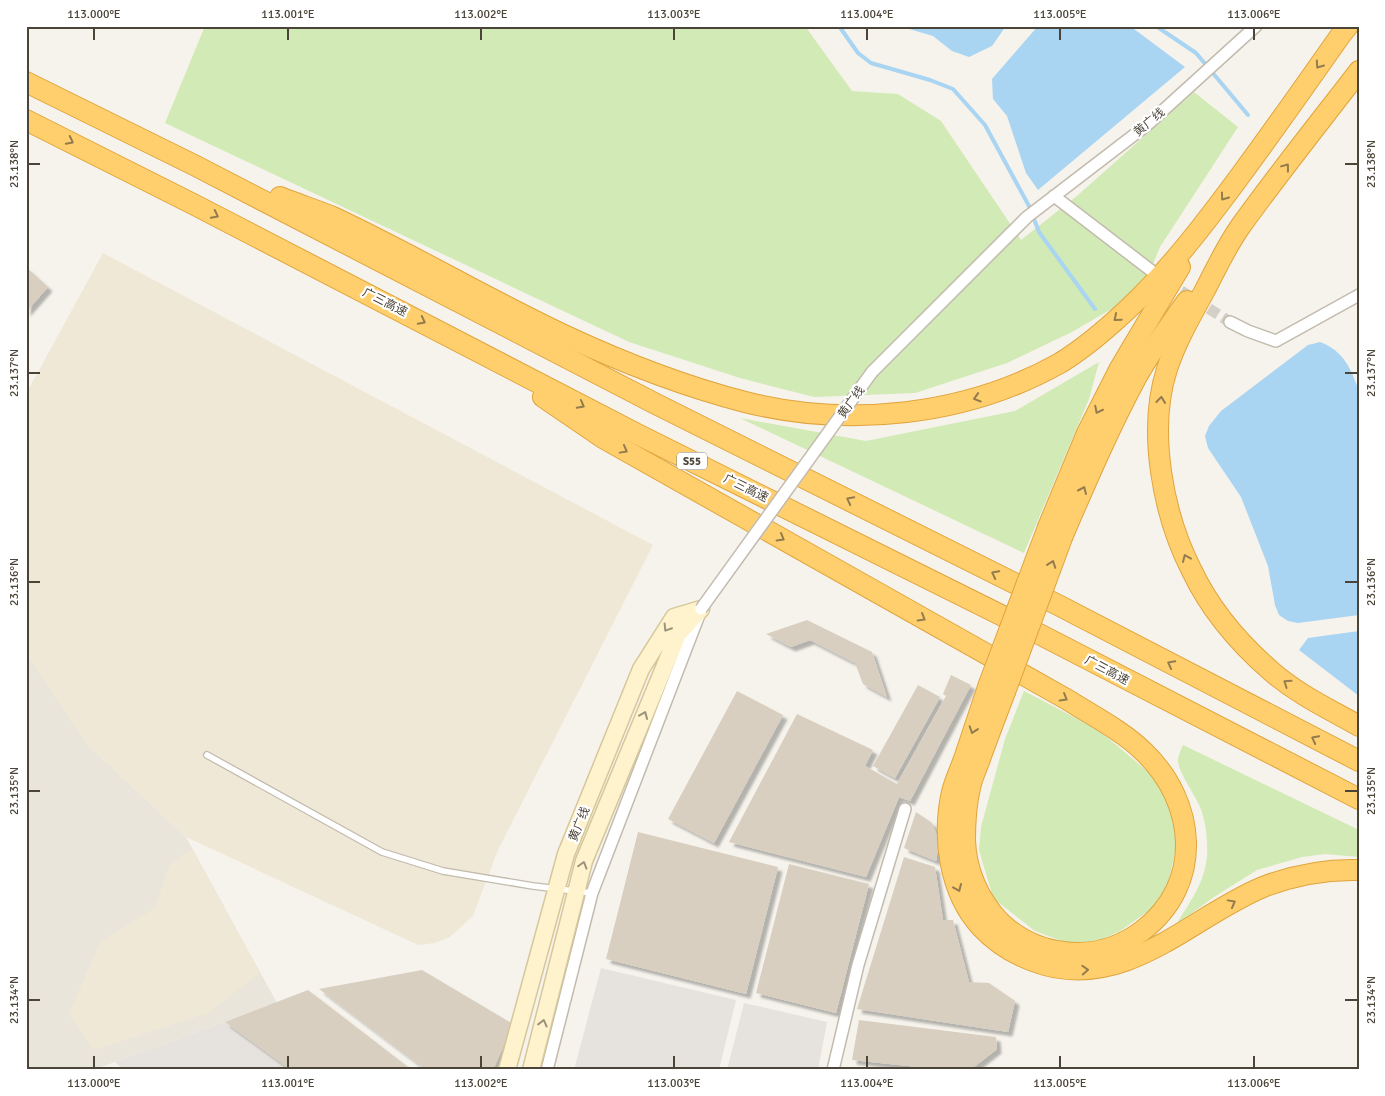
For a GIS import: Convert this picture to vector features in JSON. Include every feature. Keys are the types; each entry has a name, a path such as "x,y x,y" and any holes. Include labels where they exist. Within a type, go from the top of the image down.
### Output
{"highway":[{"path":"196,166 332,217 564,335 633,366 697,388 748,403 794,411 870,415 914,412 953,405 988,394 1061,362 1128,309 1157,279 1210,216 1346,29"},
{"path":"1056,531 1137,377 1166,330 1239,229 1359,72"},
{"path":"26,82 196,166 645,399 1060,606 1359,761"},
{"name":"广三高速","path":"26,120 467,344 639,435 1041,635 1359,799"},
{"path":"1210,216 1120,368 1087,432 1056,531 997,688 952,792 949,851 954,879 963,902 973,918 1007,950 1030,961 1056,968 1078,970 1099,969 1122,963 1149,951 1237,900 1288,878 1336,870 1359,870"},
{"path":"1239,229 1181,335 1166,370 1158,424 1159,456 1170,515 1192,572 1209,600 1249,650 1272,672 1308,697 1359,726"},
{"path":"467,344 603,438 1068,700 1115,729 1143,750 1175,791 1183,814 1186,840 1184,864 1178,886 1168,904 1154,922 1118,946 1074,954 1048,950 1027,942 1007,929 990,912 977,891 969,869 965,843 966,816 970,787 997,688"}],"street":[{"name":"黄广线","path":"530,1070 584,892 584,861 678,634 701,609 872,372 1027,217 1147,125 1256,26"},
{"path":"1054,196 1153,272"},
{"path":"1230,322 1276,341 1359,295"},
{"name":"黄广线","path":"507,1070 566,854 641,669 674,617 701,609"},
{"path":"833,1070 858,965 905,809"},
{"path":"547,1070 584,892"}],"lane":[{"path":"207,755 382,852 443,871 584,892"}],"shaded area":[{"path":"103,253 653,545 498,850 473,916 450,937 435,943 418,945 186,837 88,745 26,653 26,394"},
{"path":"26,653 88,745 186,837 277,1003 93,1070 26,1070"},
{"path":"192,849 260,973 208,1013 94,1050 69,1014 100,942 155,908 170,864"},
{"path":"601,968 736,1000 719,1070 574,1070"},
{"path":"744,1003 827,1022 818,1070 727,1070"},
{"path":"225,1022 291,1070 124,1070 115,1062"}],"green space":[{"path":"205,26 805,26 852,91 898,94 941,121 1021,240 1078,195 1194,92 1238,127 1160,247 1146,281 1127,300 1072,332 1007,363 915,393 814,397 740,378 629,342 165,123"},
{"path":"1099,362 1089,399 1024,553 740,418 866,441 1015,411"},
{"path":"1024,691 1093,727 1108,738 1154,777 1171,809 1175,828 1176,848 1169,879 1157,905 1120,931 1100,940 1072,945 1035,931 994,899 988,881 979,850 981,827 1005,739"},
{"path":"1183,745 1359,830 1359,857 1325,854 1302,857 1257,870 1214,897 1176,925 1200,884 1206,866 1207,850 1202,813 1178,764 1178,757"}],"water":[{"path":"899,26 1006,26 992,46 969,57 952,51 933,36"},
{"path":"1038,26 1130,26 1185,67 1038,190 1026,173 1007,116 993,99 992,79"},
{"path":"1320,342 1335,350 1346,362 1359,391 1359,615 1298,623 1288,621 1279,615 1275,605 1268,566 1241,497 1208,448 1205,436 1209,426 1221,411 1308,345"},
{"path":"1359,631 1359,696 1299,650 1308,638"}],"building":[{"path":"26,267 48,287 26,312"},
{"path":"807,620 872,652 887,697 863,684 855,663 810,640 791,647 766,634"},
{"path":"951,675 971,685 910,801 899,797 866,877 729,842 797,714 873,750 865,766 897,784 946,696 943,694"},
{"path":"918,685 940,697 895,778 873,766"},
{"path":"737,691 783,715 714,843 668,819"},
{"path":"916,812 932,823 939,841 936,861 904,848"},
{"path":"638,832 778,867 746,994 606,959"},
{"path":"904,857 935,867 943,920 953,920 969,982 989,983 1015,1001 1008,1032 857,1009"},
{"path":"789,864 869,884 836,1013 756,993"},
{"path":"422,970 513,1024 493,1070 426,1070 319,989"},
{"path":"308,990 412,1070 291,1070 225,1022"},
{"path":"859,1020 996,1037 997,1049 970,1070 947,1070 852,1060"}],"waterway":[{"path":"839,26 858,53 871,63 930,80 953,89 985,125 1029,206 1039,232 1095,309"},
{"path":"1156,26 1196,53 1248,115"}],"tunnel":[{"path":"1167,282 1230,322"}]}
